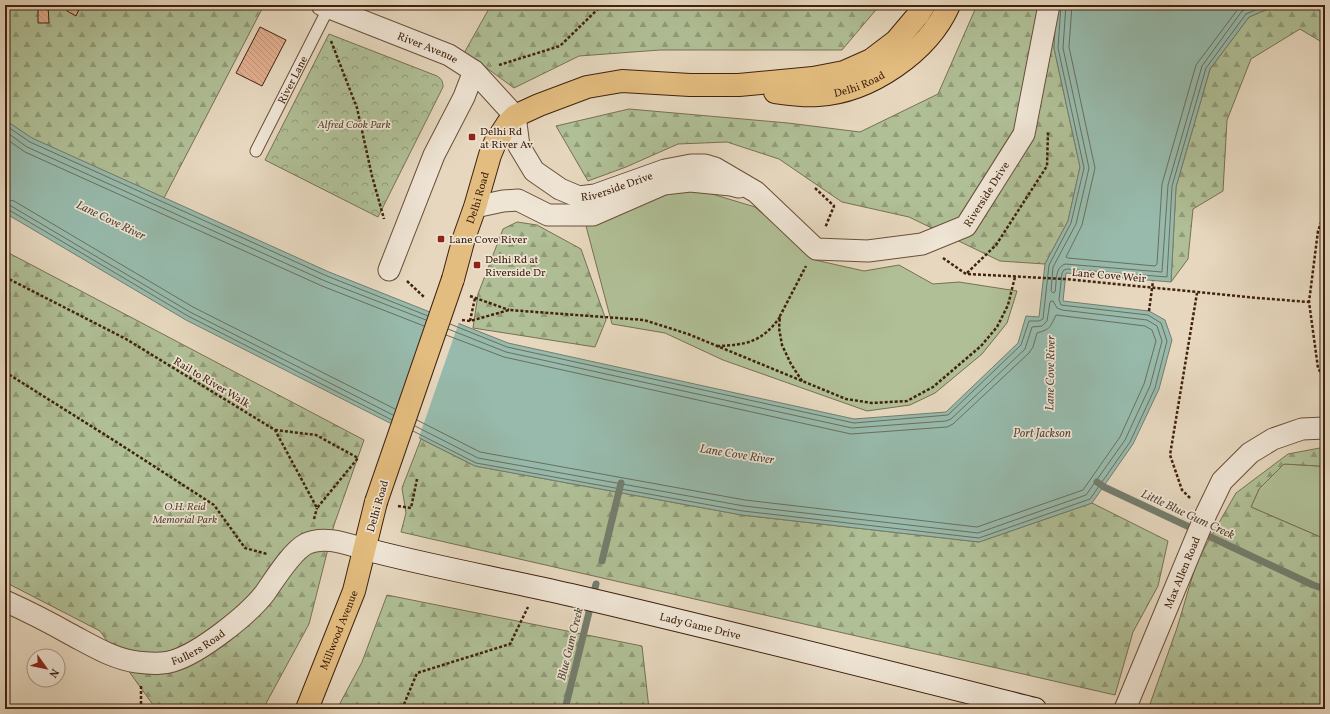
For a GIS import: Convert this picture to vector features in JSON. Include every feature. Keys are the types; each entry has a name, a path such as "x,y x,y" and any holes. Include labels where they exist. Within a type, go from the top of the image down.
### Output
{"main road":[{"name":"Delhi Road","path":"365,549 386,504 453,280 464,238 475,207 490,155 495,143 515,116 539,105 587,87 622,80 690,85 739,85 813,78 844,72 871,60 896,40 918,15 924,5"},
{"name":"Delhi Road","path":"739,85 782,93 818,96 842,91 868,82 892,69 914,53 933,32 949,5"},
{"name":"Lady Game Drive","path":"365,549 738,634 1035,709"},
{"name":"Millwood Avenue","path":"307,709 354,591 365,549"}],"street":[{"name":"Riverside Drive","path":"515,116 519,146 534,171 560,189 579,197 595,195 665,170 691,165 705,165 715,168 756,192 816,249 868,251 922,244 966,226 1024,134 1049,5"},
{"name":"River Avenue","path":"324,12 449,55 479,76 515,116"},
{"path":"389,270 434,155 464,97 479,76"},
{"name":"Riverside Drive","path":"475,207 503,201 518,200 548,215 593,215 664,184 690,181 731,184 756,192"},
{"name":"Max Allen Road","path":"1125,709 1185,563 1222,481 1250,453 1273,439 1302,429 1325,428"},
{"name":"Fullers Road","path":"5,601 101,650 135,662 165,663 187,656 214,639 258,602 296,551 305,544 314,541 336,541 365,549"}],"lane":[{"name":"River Lane","path":"256,152 324,12"}],"path":[{"path":"479,76 499,65 560,46 602,5"},
{"path":"324,12 333,46 357,108 372,176 385,220 399,244"},
{"path":"716,346 737,345 755,340 771,329 780,316 816,249 834,206 815,188"},
{"path":"1325,212 1318,231 1309,302 1318,368 1325,380"},
{"path":"922,244 966,274 996,245"},
{"name":"Lane Cove Weir","path":"966,274 1065,279 1197,293 1309,302"},
{"name":"Rail to River Walk","path":"5,277 126,339 275,430 316,435 358,458 318,508 275,430"},
{"path":"470,321 475,298 509,310 644,320 688,334 846,399 872,403 907,401 933,387 981,346 997,327 1008,305 1015,277"},
{"path":"1149,311 1153,281"},
{"path":"407,282 427,300"},
{"path":"1197,293 1170,455 1182,490 1206,514"},
{"path":"462,320 470,321 509,310"},
{"path":"780,316 779,328 782,345 791,364 803,382"},
{"path":"5,372 118,442 214,505 245,548 290,559"},
{"path":"386,504 411,508 417,479"},
{"path":"402,709 417,673 510,644 538,588"}],"green space":[{"path":"5,5 264,5 164,198 31,138 5,120"},
{"path":"491,5 880,5 842,50 660,50 579,56 514,88 484,66 463,55"},
{"path":"977,5 1058,5 1054,48 1080,167 1068,221 1045,264 1000,261 909,217 842,202 779,159 727,142 678,144 626,167 588,181 556,126 629,109 788,123 860,132 938,94"},
{"path":"1277,5 1325,5 1325,44 1300,29 1251,59 1227,120 1223,191 1193,209 1188,259 1171,282 1176,187 1210,69 1249,17"},
{"name":"Alfred Cook Park","path":"329,34 437,76 442,82 443,87 378,217 265,160"},
{"path":"690,190 712,194 755,207 815,260 864,271 899,265 933,284 959,282 1017,291 1007,323 982,354 935,393 910,405 867,411 723,360 665,333 612,324 586,226 671,191"},
{"path":"517,222 537,225 581,249 606,320 595,347 473,328 478,294 503,229"},
{"name":"O.H. Reid Memorial Park","path":"5,251 364,440 334,525 309,624 263,709 156,709 100,631 5,582"},
{"path":"421,439 475,466 742,515 979,542 1092,503 1168,541 1158,586 1133,632 1115,695 401,532 406,513 402,488"},
{"path":"1325,447 1325,468 1319,466 1284,464 1259,489 1251,507 1325,539 1325,709 1173,709 1150,704 1177,628 1197,561 1236,493 1288,454"},
{"path":"1284,464 1319,466 1325,468 1325,539 1251,507 1259,489"},
{"path":"387,595 642,646 649,709 337,709 362,662"}],"water":[{"name":"Port Jackson","path":"1058,5 1277,5 1249,17 1210,69 1176,187 1171,282 1066,273 1063,301 1149,311 1165,320 1172,340 1159,389 1133,444 1092,503 979,542 742,515 475,466 186,320 5,213 5,120 32,138 329,272 508,343 854,419 946,412 1018,343 1026,316 1039,317 1045,264 1068,221 1080,167 1054,48 1056,8"}],"pier":[{"path":"430,310 459,322 418,440 390,425"}],"building":[{"path":"38,5 48,5 49,23 38,23"},
{"path":"70,5 81,5 76,16 67,11"},
{"path":"260,27 286,40 262,86 236,73"}],"waterway":[{"name":"Little Blue Gum Creek","path":"1097,482 1104,487 1313,585 1325,589"},
{"name":"Blue Gum Creek","path":"602,561 621,483"},
{"name":"Blue Gum Creek","path":"565,709 596,584"}],"place":[{"name":"Delhi Rd at River Av","path":"472,137"},
{"name":"Lane Cove River","path":"441,239"},
{"name":"Delhi Rd at Riverside Dr","path":"477,265"}]}
